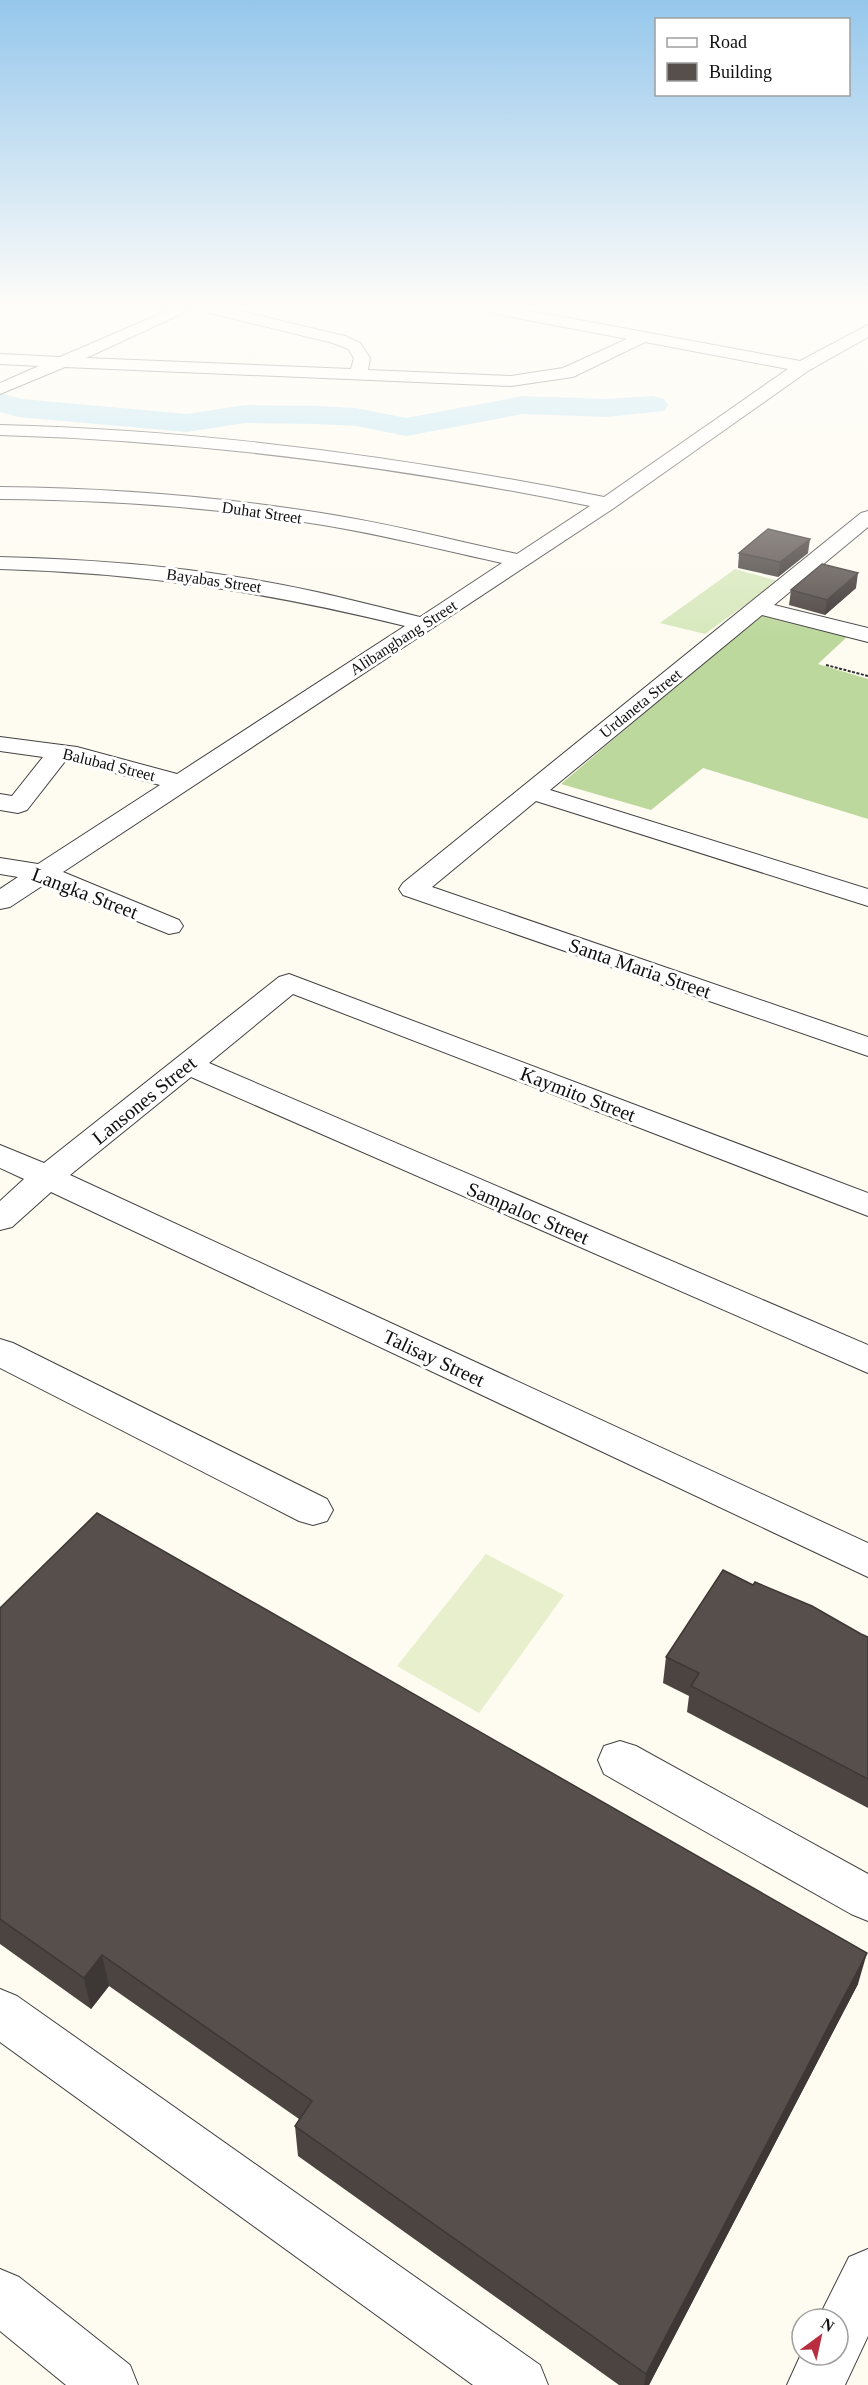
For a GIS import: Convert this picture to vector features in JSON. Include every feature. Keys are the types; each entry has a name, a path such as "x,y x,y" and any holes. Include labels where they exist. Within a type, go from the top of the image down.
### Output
{"street":[{"name":"Alibangbang Street","path":"0,901 607,504 728,419"},
{"path":"0,430 146,436 262,446 378,460 493,479 607,504"},
{"name":"Duhat Street","path":"0,493 50,493 211,504 367,527 520,561"},
{"name":"Urdaneta Street","path":"413,889 868,517"},
{"path":"839,541 868,548"},
{"name":"Bayabas Street","path":"0,563 65,564 183,575 273,589 423,624"},
{"path":"759,607 868,635"},
{"name":"Balubad Street","path":"0,744 77,754 181,783"},
{"path":"0,802 18,805 60,752"},
{"path":"532,792 868,898"},
{"name":"Langka Street","path":"0,866 42,873 169,926"},
{"name":"Santa Maria Street","path":"413,889 868,1047"},
{"name":"Lansones Street","path":"0,1220 47,1177 289,983"},
{"name":"Kaymito Street","path":"289,983 868,1205"},
{"name":"Sampaloc Street","path":"188,1065 868,1360"},
{"name":"Talisay Street","path":"0,1155 868,1561"},
{"path":"0,1352 313,1509"},
{"path":"620,1760 868,1899"},
{"path":"0,2013 520,2385"},
{"path":"850,2313 868,2276"},
{"path":"0,2296 110,2385"},
{"path":"816,2385 824,2367"}],"path":[{"path":"826,665 868,676"}],"green space":[{"path":"735,569 778,581 705,634 660,623"},
{"path":"764,611 850,634 818,664 868,679 868,819 703,768 651,810 561,784"},
{"path":"486,1554 564,1595 479,1713 397,1666"}],"building":[{"path":"768,529 810,539 780,562 739,553"},
{"path":"822,564 858,573 827,600 791,590"},
{"path":"97,1513 867,1953 646,2374 295,2126 312,2101 102,1955 84,1978 0,1919 0,1608"},
{"path":"723,1570 753,1585 755,1582 812,1606 868,1637 868,1779 691,1686 699,1673 666,1657"}],"waterway":[{"path":"145,419 187,423 211,419"},
{"path":"368,419 406,427 447,419"}]}
